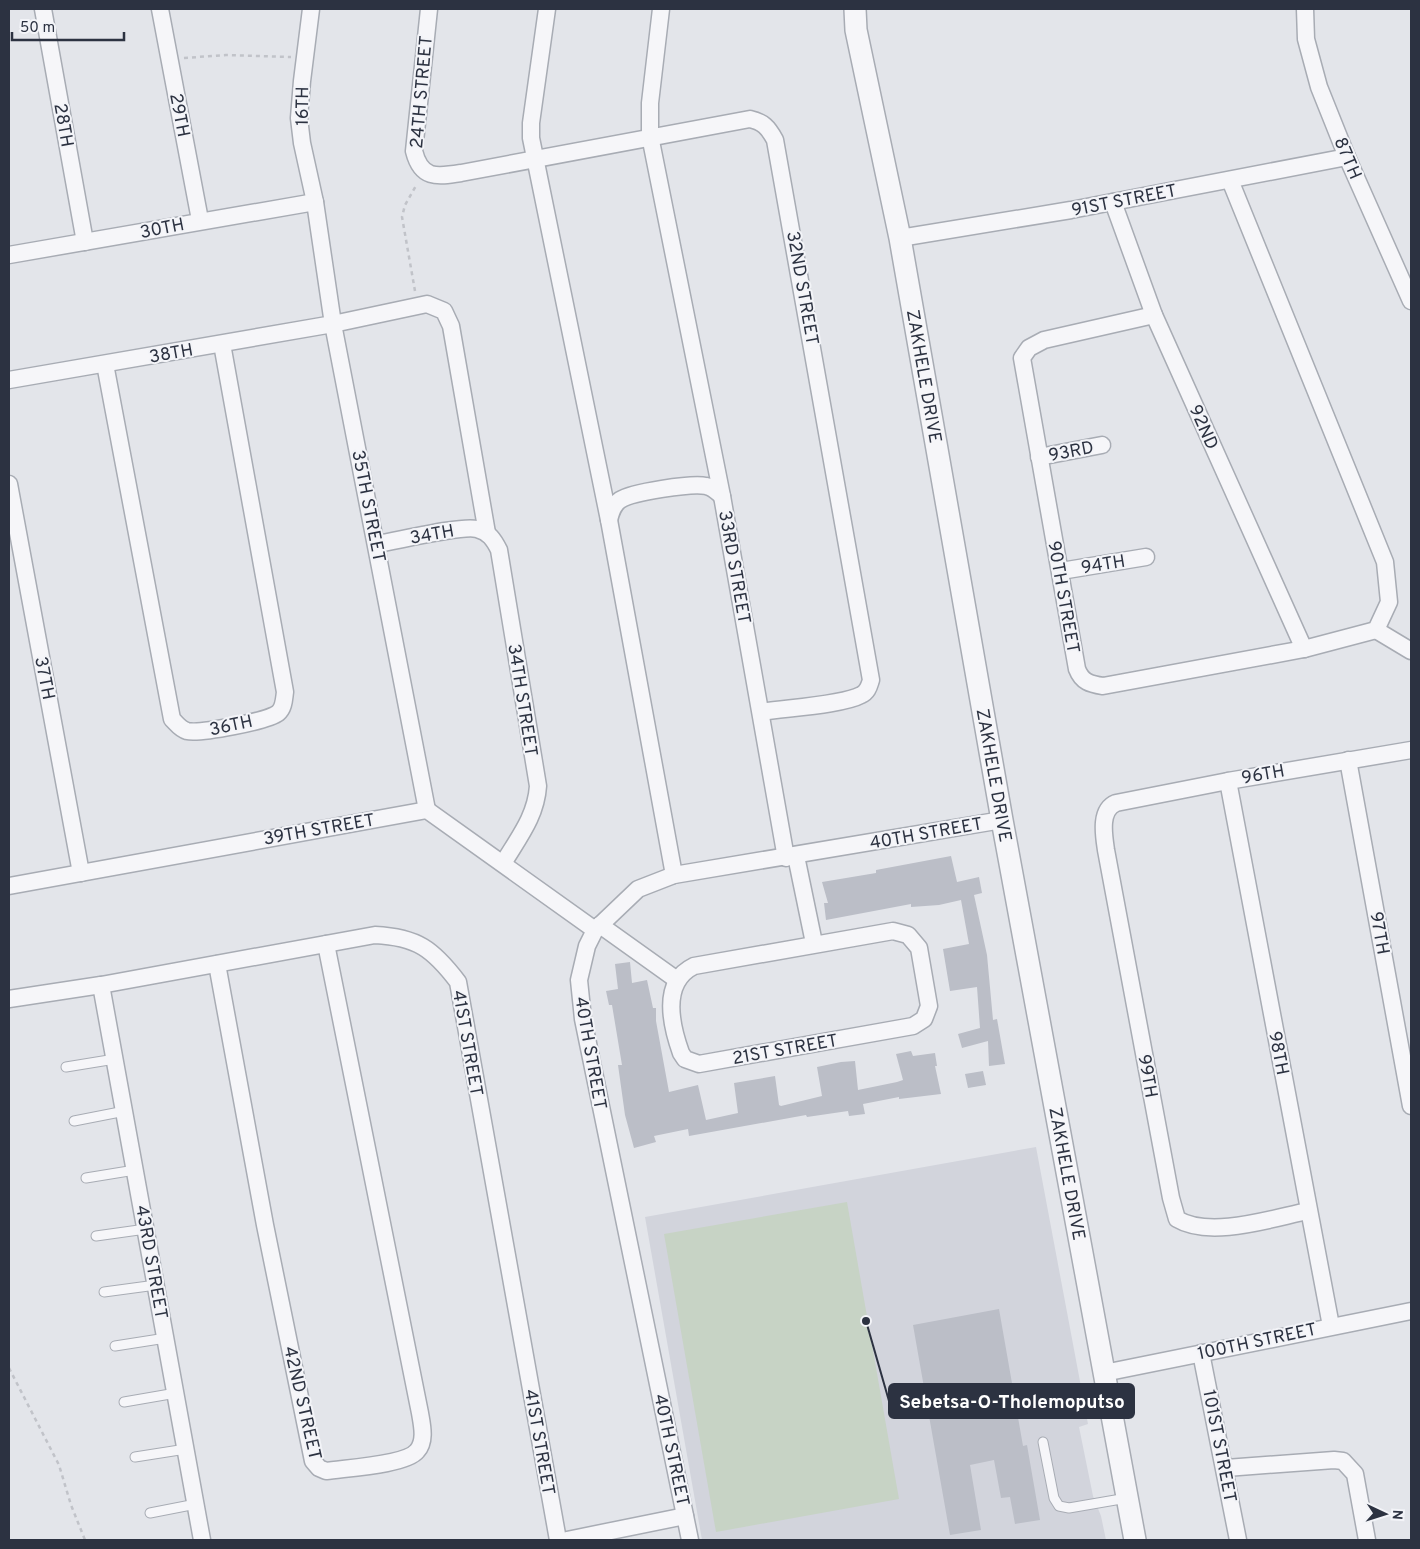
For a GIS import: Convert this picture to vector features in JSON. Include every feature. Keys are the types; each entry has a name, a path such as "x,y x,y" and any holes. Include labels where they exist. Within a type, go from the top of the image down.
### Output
{"street":[{"name":"28TH","path":"43,9 85,242"},
{"name":"29TH","path":"160,9 200,220"},
{"name":"16TH","path":"311,9 299,118 302,142 315,202"},
{"name":"24TH STREET","path":"424,172 418,165 414,151 429,9"},
{"path":"547,9 531,123 535,160 609,520 674,875"},
{"path":"661,9 650,103 650,136 722,496"},
{"name":"ZAKHELE DRIVE","path":"856,9 856,30 900,238 1002,820 1135,1540"},
{"name":"87TH","path":"1305,9 1306,39 1313,68 1346,157 1406,274 1411,301"},
{"name":"32ND STREET","path":"424,172 443,176 535,160 650,136 750,119 760,121 769,128 775,140 781,161 871,680 868,689 861,695 847,700 761,712"},
{"name":"91ST STREET","path":"900,238 1113,202 1346,157"},
{"path":"1230,180 1385,562 1389,602 1376,630 1411,650"},
{"name":"30TH","path":"9,255 200,220 315,202"},
{"name":"35TH STREET","path":"315,202 333,324 427,810"},
{"name":"92ND","path":"1113,202 1154,315 1304,650"},
{"path":"418,305 435,305 444,311 448,317 487,533"},
{"name":"38TH","path":"9,380 333,324 418,305"},
{"name":"90TH STREET","path":"1154,315 1044,340 1025,351 1022,367 1076,669 1080,678 1086,682 1103,686 1304,650 1376,630"},
{"name":"36TH","path":"105,364 172,719 179,727 187,731 198,732 235,726 277,714 282,708 285,692 222,344"},
{"name":"93RD","path":"1039,457 1102,444"},
{"name":"37TH","path":"9,484 82,872"},
{"name":"33RD STREET","path":"609,520 612,508 619,500 630,495 693,484 712,488 722,496 761,712 791,857 814,944"},
{"name":"34TH","path":"377,544 468,528 487,533"},
{"name":"34TH STREET","path":"487,533 494,540 499,550 538,786 536,804 530,820 504,862"},
{"name":"94TH","path":"1060,571 1146,557"},
{"name":"96TH","path":"1116,803 1228,781 1411,750"},
{"name":"97TH","path":"1348,760 1411,1106"},
{"name":"98TH","path":"1228,781 1331,1326"},
{"name":"99TH","path":"1116,803 1107,811 1105,818 1106,850 1171,1198 1177,1219 1192,1226 1215,1227 1308,1211"},
{"path":"427,810 677,980"},
{"name":"39TH STREET","path":"9,886 427,810"},
{"name":"40TH STREET","path":"690,1540 579,997 582,964 598,927 638,889 674,875 791,857 1002,820"},
{"name":"21ST STREET","path":"893,931 908,935 918,948 922,963 929,1006 924,1019 913,1026 699,1064 685,1059 678,1045 670,1004 677,980 683,972 694,966 814,944 893,931"},
{"name":"41ST STREET","path":"9,999 102,985 375,935 401,936 420,944 443,963 458,982 558,1540"},
{"name":"42ND STREET","path":"217,964 265,1225 313,1461 319,1468 326,1471 406,1459 418,1451 423,1435 422,1428 326,944"},
{"name":"43RD STREET","path":"102,985 202,1540"},
{"name":"100TH STREET","path":"1104,1373 1411,1311"},
{"name":"101ST STREET","path":"1201,1353 1226,1468 1238,1540"},
{"path":"1226,1468 1334,1460 1343,1462 1355,1474 1367,1540"},
{"path":"567,1540 685,1516"}],"lane":[{"path":"66,1067 115,1059"},
{"path":"74,1121 125,1112"},
{"path":"86,1178 135,1170"},
{"path":"96,1236 146,1229"},
{"path":"104,1292 156,1285"},
{"path":"115,1346 166,1338"},
{"path":"124,1402 176,1393"},
{"path":"1043,1442 1054,1498 1058,1506 1069,1508 1127,1498"},
{"path":"135,1457 186,1449"},
{"path":"150,1514 196,1504"}],"path":[{"path":"169,59 226,55 305,57"},
{"path":"418,305 402,217 405,205 424,172"},
{"path":"9,1368 59,1465 84,1540"}],"shaded area":[{"path":"1036,1147 1088,1424 1079,1427 1093,1496 1101,1516 1106,1540 702,1540 645,1217"}],"green space":[{"path":"847,1202 899,1499 716,1532 664,1234"}],"building":[{"path":"951,856 957,882 979,877 982,893 974,895 987,955 993,1020 997,1019 1005,1064 989,1066 988,1041 962,1048 958,1034 980,1028 977,987 950,991 943,949 969,944 961,900 939,905 911,907 911,904 826,920 824,903 828,903 822,882 876,873 876,870"},
{"path":"630,962 632,983 647,980 653,1008 656,1008 656,1021 669,1092 698,1085 706,1120 738,1113 734,1083 775,1076 779,1105 781,1106 822,1096 817,1067 855,1061 858,1090 903,1080 896,1054 911,1051 913,1056 935,1053 937,1066 935,1066 941,1094 899,1099 899,1097 863,1104 865,1114 849,1116 848,1111 807,1117 806,1115 689,1136 688,1129 654,1136 656,1142 634,1148 625,1115 618,1065 622,1065 612,1005 609,1005 606,991 618,989 615,964"},
{"path":"983,1071 986,1085 968,1088 965,1074"},
{"path":"999,1309 1023,1446 1027,1445 1040,1520 1015,1524 1010,1497 1001,1498 994,1460 970,1465 981,1530 950,1535 913,1325"}],"place":[{"name":"Sebetsa-O-Tholemoputso","path":"866,1321"}]}
